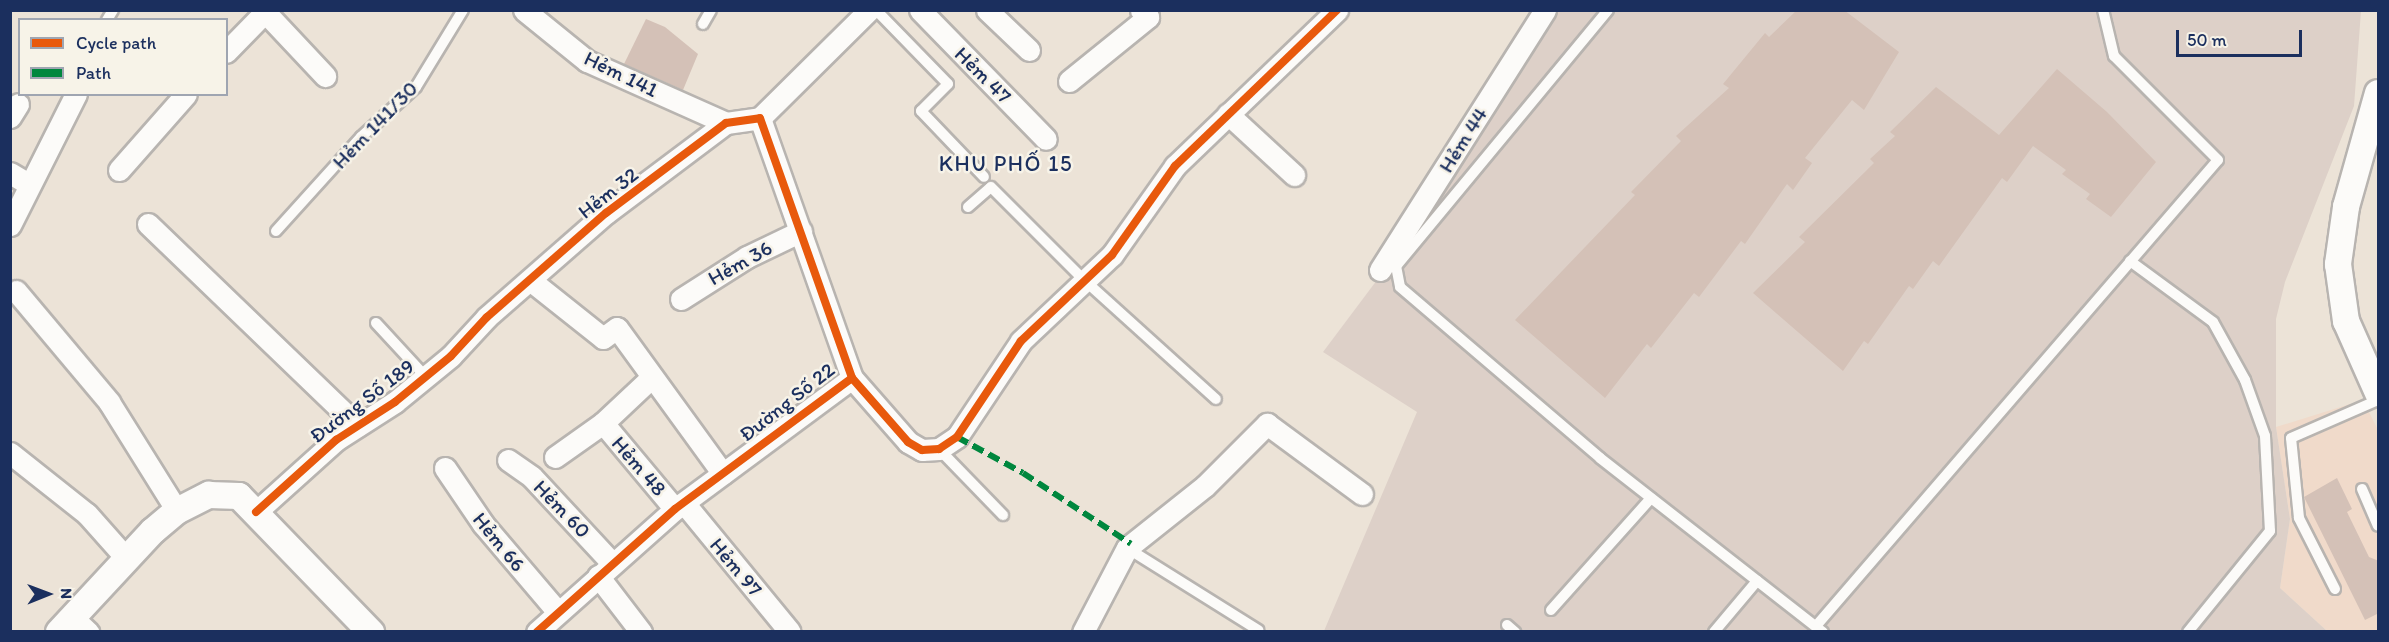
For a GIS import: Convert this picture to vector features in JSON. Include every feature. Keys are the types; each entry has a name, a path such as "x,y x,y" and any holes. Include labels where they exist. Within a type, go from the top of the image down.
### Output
{"street":[{"name":"Hẻm 141","path":"524,10 587,61 726,123"},
{"name":"Hẻm 47","path":"920,10 1046,138"},
{"path":"987,10 1029,50"},
{"path":"1069,81 1148,18 1141,10"},
{"path":"852,378 908,442 922,450 939,449 957,437 1021,341 1083,279 1112,255 1175,166 1337,10"},
{"name":"Hẻm 44","path":"1380,270 1545,10"},
{"path":"228,50 266,11 325,76"},
{"path":"760,118 870,11"},
{"path":"2379,93 2346,207 2338,264 2346,321 2379,393"},
{"path":"10,225 19,179 75,96"},
{"path":"119,170 184,96"},
{"path":"1228,114 1294,175"},
{"name":"Hẻm 32","path":"487,317 606,213 726,123 760,118"},
{"name":"Đường Số 22","path":"537,632 679,506 852,378 760,118"},
{"name":"Đường Số 189","path":"148,224 358,426"},
{"name":"Hẻm 36","path":"681,299 747,257 801,231"},
{"path":"530,280 603,338 617,328 723,474"},
{"path":"16,291 109,402 177,511"},
{"name":"Đường Số 189","path":"256,512 336,440 426,376 487,317"},
{"name":"Hẻm 48","path":"555,457 603,423 652,377"},
{"name":"Hẻm 48","path":"603,423 679,506"},
{"path":"1083,632 1129,546 1204,486 1268,424 1362,494"},
{"path":"10,453 87,514 127,559"},
{"name":"Hẻm 60","path":"508,460 532,477 605,570 641,632"},
{"name":"Hẻm 66","path":"445,468 483,524 558,612"},
{"path":"74,627 127,559 177,511 209,495 239,496 371,632"},
{"name":"Hẻm 97","path":"679,506 789,631"}],"lane":[{"name":"Hẻm 141/30","path":"276,231 361,137 416,87 463,10"},
{"path":"702,24 711,10"},
{"path":"1608,10 1396,266 1400,287 1651,498 1819,629 2218,160 2114,56 2103,10"},
{"path":"870,11 948,84 921,111 984,177"},
{"path":"968,207 991,187 1083,279 1216,399"},
{"path":"2130,261 2213,322 2245,380 2265,436 2270,531 2188,632"},
{"path":"376,323 426,376"},
{"path":"2335,589 2299,518 2291,438 2379,400"},
{"path":"939,449 1003,515"},
{"path":"2362,489 2379,526"},
{"path":"1551,610 1651,498"},
{"path":"1129,546 1258,630"},
{"path":"1714,632 1757,580"}],"shaded area":[{"path":"1549,11 2361,11 2354,106 2285,282 2276,319 2276,427 2290,519 2280,588 2327,631 1324,631 1417,412 1323,352 1383,272"},
{"path":"2363,400 2378,430 2378,631 2327,631 2280,588 2290,519 2276,427"}],"building":[{"path":"1797,10 1844,10 1899,52 1864,110 1852,100 1805,158 1812,163 1793,190 1787,184 1745,244 1741,241 1699,297 1694,293 1651,348 1647,344 1605,398 1515,320 1635,195 1631,192 1681,141 1676,136 1729,88 1723,84 1765,33 1769,37"},
{"path":"646,19 665,27 698,54 683,90 624,64"},
{"path":"2057,69 2107,112 2156,162 2111,217 2086,199 2090,194 2062,174 2066,170 2033,146 2007,182 2002,178 1939,266 1933,261 1913,289 1909,286 1868,344 1864,341 1843,371 1753,293 1805,242 1799,237 1874,163 1870,159 1895,136 1890,132 1936,87 1999,135"},
{"path":"2337,478 2352,509 2347,512 2369,557 2379,561 2379,613 2365,620 2304,497"}],"marked path":[{"path":"957,437 1023,473 1131,544"}],"cycle path":[{"path":"852,378 908,442 922,450 939,449 957,437 1021,341 1112,255 1175,166 1337,10"},
{"path":"256,512 336,440 395,402 451,356 487,317 606,213 726,123 760,118 852,378 675,509 537,632"}],"district":[{"name":"KHU PHỐ 15","path":"1006,164"}]}
